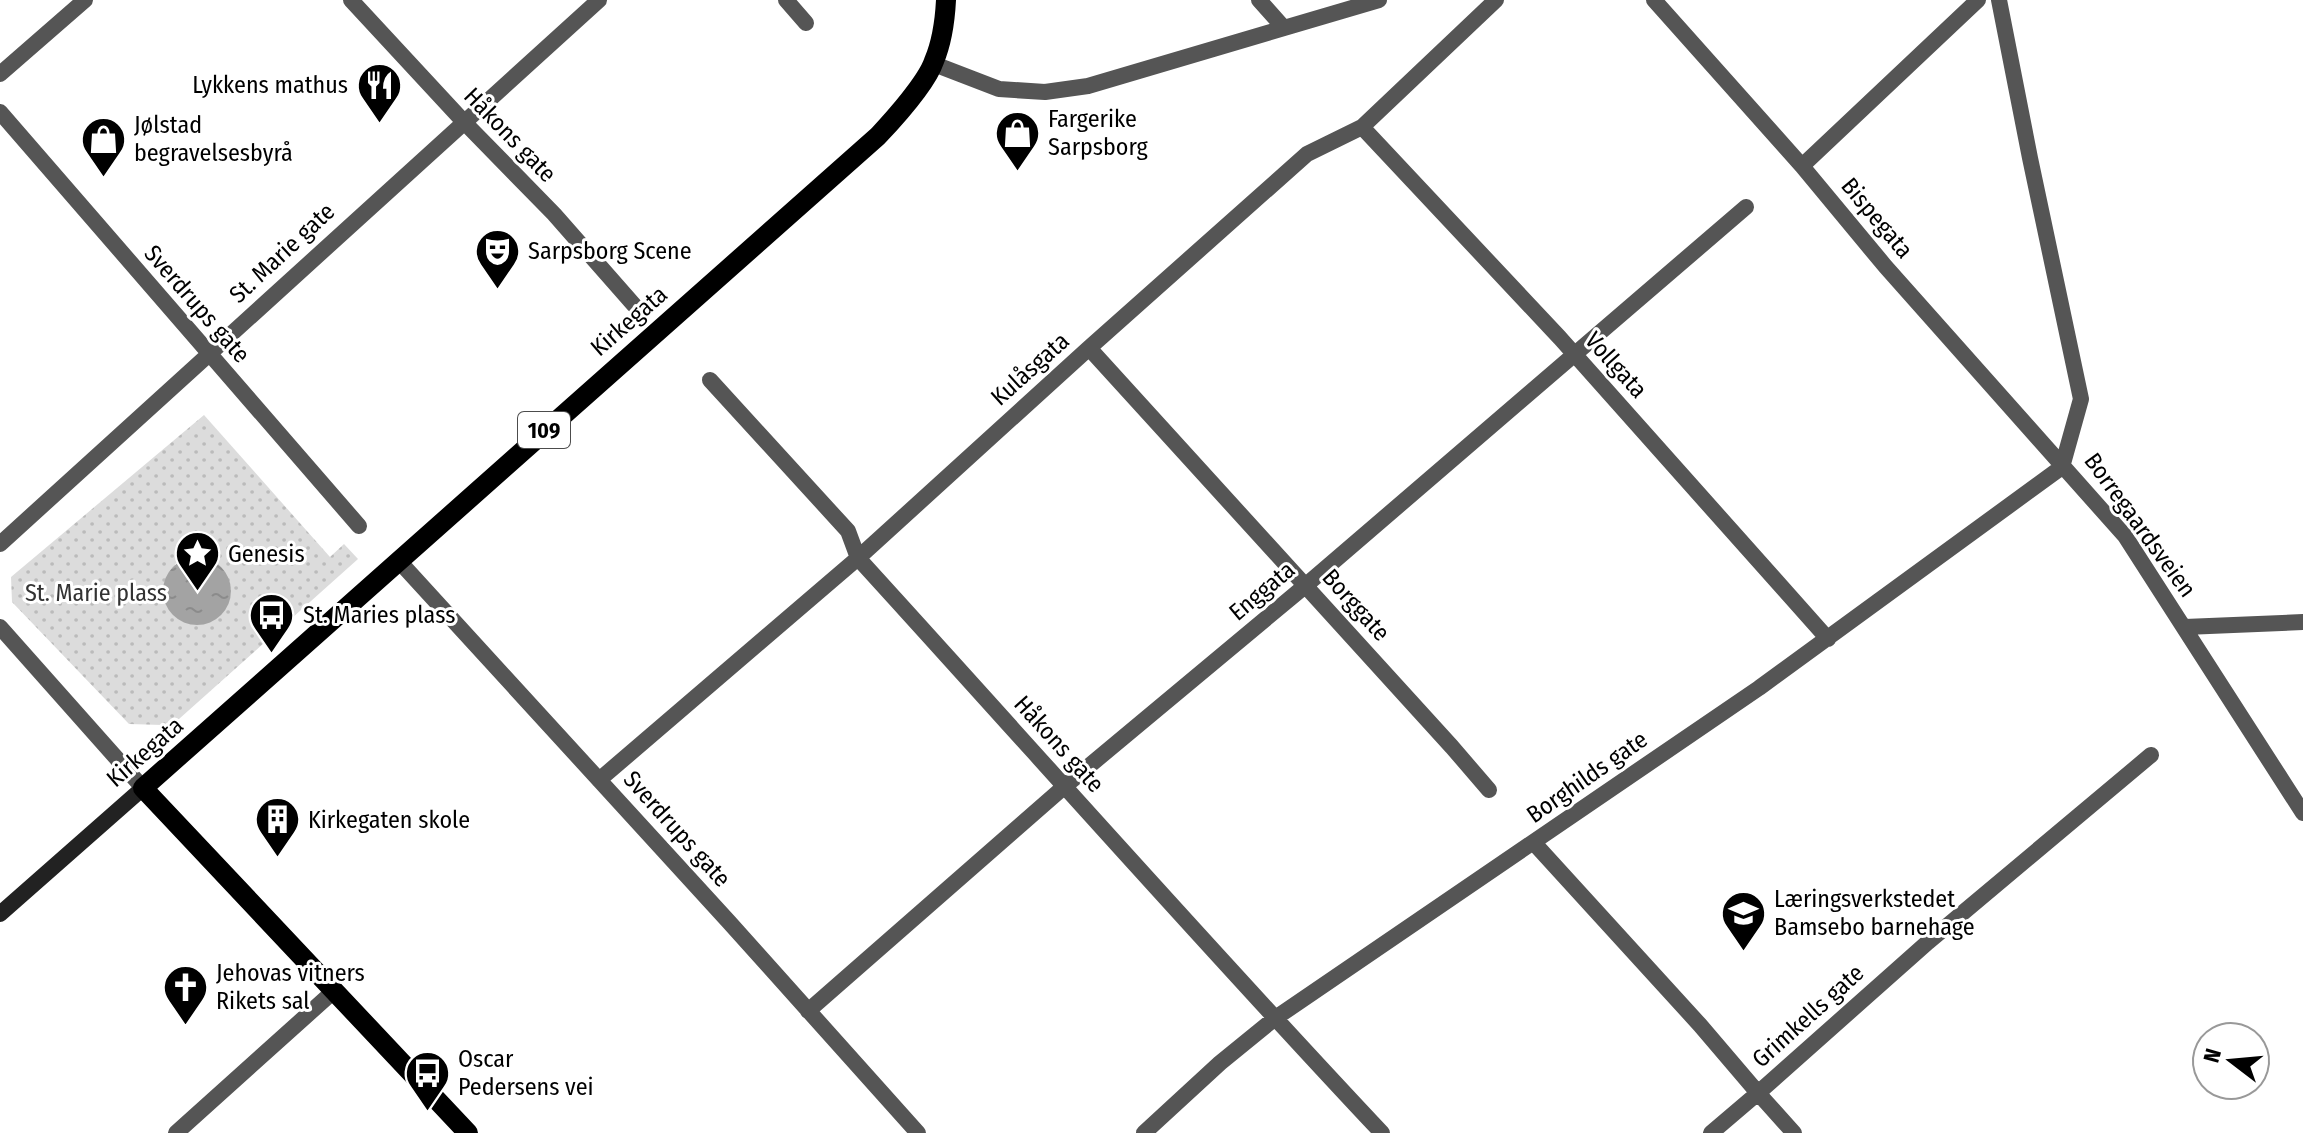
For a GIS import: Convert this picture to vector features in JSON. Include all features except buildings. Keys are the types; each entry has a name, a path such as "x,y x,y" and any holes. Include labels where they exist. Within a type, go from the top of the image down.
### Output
{"main road":[{"name":"109","path":"934,64 944,25 946,0"},
{"name":"Kirkegata","path":"143,788 878,136 934,64"},
{"path":"143,788 468,1133"}],"street":[{"path":"0,74 85,0"},
{"name":"Håkons gate","path":"351,0 554,214 634,305"},
{"name":"St. Marie gate","path":"0,544 599,0"},
{"path":"786,0 806,23"},
{"path":"1259,0 1284,28"},
{"path":"934,64 999,89 1045,92 1088,86 1379,0"},
{"name":"Kulåsgata","path":"599,780 858,558 1307,154 1362,127 1496,0"},
{"name":"Bispegata","path":"1654,0 2062,467"},
{"path":"1802,166 1978,0"},
{"name":"Borregaardsveien","path":"1999,0 2081,399 2062,467 2125,536 2303,813"},
{"name":"Sverdrups gate","path":"0,112 359,526"},
{"name":"Vollgata","path":"1362,127 1574,354 1828,639"},
{"name":"Enggata","path":"808,1011 1065,786 1305,586 1746,207"},
{"name":"Borggate","path":"1089,348 1489,790"},
{"name":"Håkons gate","path":"710,380 848,531 858,558 1274,1019 1382,1133"},
{"name":"Borghilds gate","path":"1144,1133 1220,1063 1274,1019 1828,639 2062,467"},
{"name":"Sverdrups gate","path":"398,560 918,1133"},
{"path":"2185,627 2303,622"},
{"path":"0,627 143,788"},
{"name":"Grimkells gate","path":"1794,1133 1758,1093 1928,942 2151,755"},
{"name":"Kirkegata","path":"0,914 143,788"},
{"path":"1534,843 1758,1093 1711,1133"},
{"path":"176,1133 335,990"}],"green space":[{"name":"St. Marie plass","path":"204,415 330,557 344,544 358,559 179,719 162,725 129,724 12,602 11,577","holes":["194,556 231,589 227,605 218,617 205,623 188,624 175,564"]}],"water":[{"path":"204,557 225,572 231,591 229,604 221,615 204,625 190,625 173,615 165,604 163,584 173,567 184,559"}],"place":[{"name":"Lykkens mathus","path":"379,124"},
{"name":"Fargerike Sarpsborg","path":"1017,172"},
{"name":"Jølstad begravelsesbyrå","path":"103,178"},
{"name":"Sarpsborg Scene","path":"497,290"},
{"name":"Genesis","path":"197,593"},
{"name":"St. Maries plass","path":"272,654"},
{"name":"Kirkegaten skole","path":"277,859"},
{"name":"Læringsverkstedet Bamsebo barnehage","path":"1743,952"},
{"name":"Jehovas vitners Rikets sal","path":"185,1026"},
{"name":"Oscar Pedersens vei","path":"427,1112"}]}
